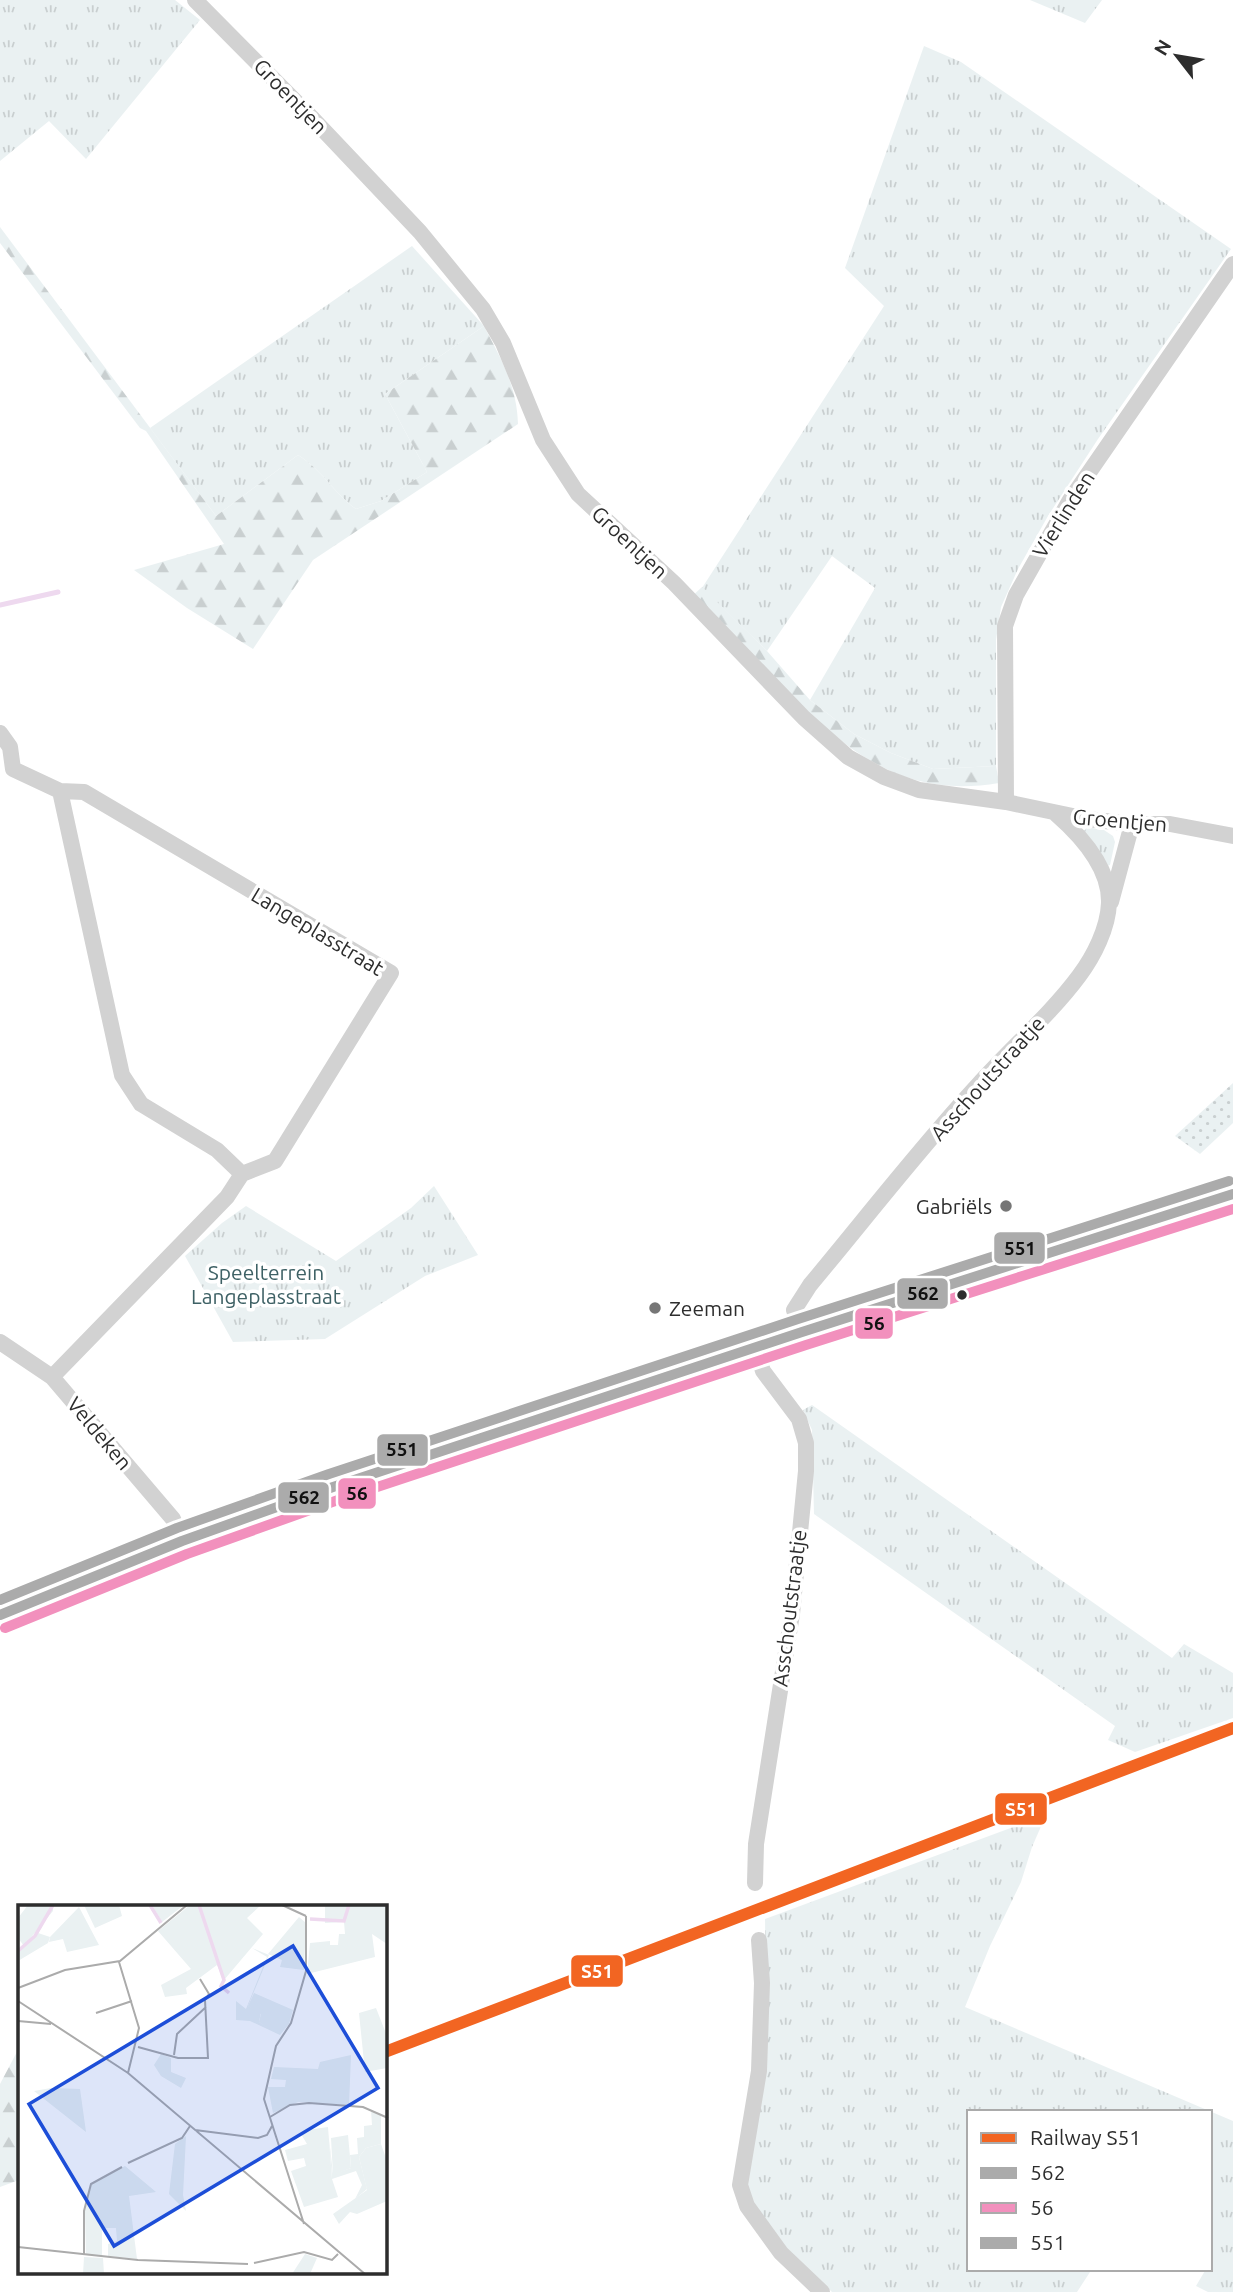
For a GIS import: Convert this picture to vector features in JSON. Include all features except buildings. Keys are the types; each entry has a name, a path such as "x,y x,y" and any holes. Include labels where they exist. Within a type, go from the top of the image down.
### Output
{"main road":[{"path":"0,1615 182,1541 333,1487 755,1347 1225,1197"}],"street":[{"name":"Groentjen","path":"195,0 313,118 411,222 483,309 503,343 543,440 578,494 674,583 804,718 848,757 884,777 919,790 1006,802 1056,814 1132,824 1170,824 1233,836"},
{"name":"Vierlinden","path":"1006,802 1005,626 1016,595 1069,500 1233,264"},
{"name":"Langeplasstraat","path":"0,733 10,747 6,773 60,791 84,792 391,973 275,1161 242,1174"},
{"path":"52,1377 227,1197 242,1174 217,1150 141,1104 122,1075 60,791"},
{"name":"Asschoutstraatje","path":"802,1332 794,1310 810,1285 977,1086 1079,976 1093,954 1107,915 1108,892 1101,870 1074,830 1056,814"},
{"path":"1107,915 1132,824"},
{"name":"Veldeken","path":"0,1342 52,1377 173,1519 182,1541"},
{"name":"Asschoutstraatje","path":"755,1347 763,1371 799,1419 806,1443 806,1471 792,1614 756,1844 755,1883"},
{"path":"759,1940 762,1983 759,2071 740,2185 747,2206 782,2253 822,2292"}],"green space":[{"path":"0,0 175,0 200,20 86,159 49,121 0,161"},
{"path":"1030,0 1102,0 1085,23"},
{"path":"924,46 961,62 1231,249 1098,439 1048,516 1018,569 1001,607 996,640 996,766 933,769 891,753 854,734 810,700 875,588 832,556 767,651 702,588 884,306 845,268"},
{"path":"0,227 216,516 298,455 314,467 356,509 381,501 427,472 385,394 484,326 511,385 518,424 313,560 253,649 187,608 134,570 224,544 146,431 140,428 0,243"},
{"path":"412,246 484,326 385,394 427,472 381,501 356,509 314,467 298,455 216,516 150,428"},
{"path":"702,587 767,651 810,700 854,734 891,753 933,769 996,766 999,783 964,786 932,784 903,776 876,764 851,748 803,708 689,599"},
{"path":"1087,827 1104,830 1113,836 1115,842 1110,865 1107,866 1084,831"},
{"path":"1233,1083 1233,1123 1200,1154 1175,1136"},
{"name":"Speelterrein Langeplasstraat","path":"434,1186 478,1255 425,1276 325,1339 233,1342 185,1256 246,1206 336,1261 411,1208"},
{"path":"812,1405 1172,1658 1184,1644 1233,1673 1233,1718 1135,1752 1108,1740 1115,1726 814,1514 812,1430 803,1410"},
{"path":"1046,1815 1021,1882 990,1946 965,2007 1207,2110 967,2110 967,2271 1091,2271 1077,2292 832,2292 768,2227 757,2212 746,2183 766,2004 765,1919"},
{"path":"18,2050 18,2180 0,2187 0,2084"},
{"path":"1212,2112 1233,2121 1233,2292 1208,2292 1196,2286 1205,2271 1212,2271"}],"waterway":[{"path":"0,605 58,592"}],"rail line":[{"name":"S51","path":"387,2051 1233,1728"}],"transit line":[{"name":"551","path":"0,1600 177,1528 329,1474 798,1319 1229,1181"},
{"name":"562","path":"0,1615 182,1541 333,1487 802,1332 1233,1194"},
{"name":"56","path":"5,1628 187,1554 338,1500 806,1345 1233,1209"}],"place":[{"name":"Gabriëls","path":"1006,1206"},
{"name":"Zeeman","path":"655,1308"}]}
